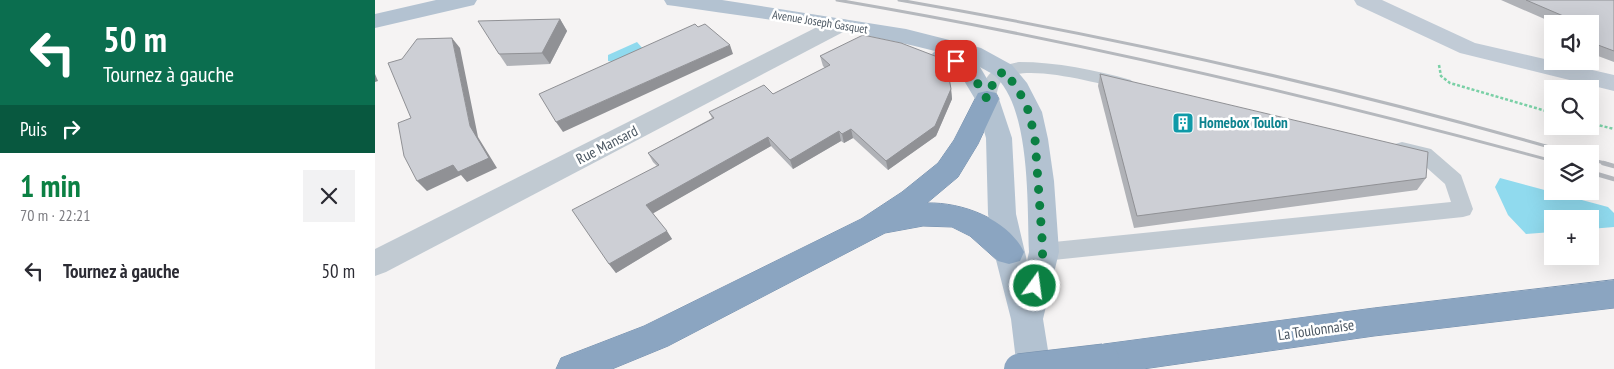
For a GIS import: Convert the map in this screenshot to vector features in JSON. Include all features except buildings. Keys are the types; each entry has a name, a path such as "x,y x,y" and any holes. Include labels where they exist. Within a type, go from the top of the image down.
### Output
{"highway":[{"path":"573,369 656,336 871,227 911,200 948,170 965,144 987,99"},
{"path":"871,227 912,215 944,213 968,221 991,234 1009,252"},
{"name":"La Toulonnaise","path":"1019,369 1374,322 1559,302 1614,294"}],"main road":[{"path":"380,16 466,0"},
{"name":"Avenue Joseph Gasquet","path":"675,0 906,36 973,53 1004,71 1018,89 1029,112 1035,139 1043,252 1027,319"},
{"path":"1365,0 1438,35 1477,50 1614,83"},
{"name":"Avenue Joseph Gasquet","path":"906,36 943,53 969,69 987,99 999,138 1002,214 1009,252 1027,319 1034,369"}],"street":[{"name":"Rue Mansard","path":"375,264 839,25"}],"lane":[{"path":"987,99 995,78 1004,71 1030,68 1061,69 1147,89"},
{"path":"1043,252 1463,209 1454,180 1424,154 1386,145"}],"path":[{"path":"1438,35 1437,55 1441,76 1450,83 1544,110"},
{"path":"1599,126 1614,130"}],"water":[{"path":"637,42 644,50 613,62 608,61 608,55"},
{"path":"1500,178 1544,190 1544,200 1582,200 1608,207 1614,213 1614,227 1599,228 1599,210 1544,210 1544,233 1526,234 1508,215 1495,187"}],"railway":[{"path":"837,0 1018,33 1197,72 1464,137 1544,159"},
{"path":"899,0 1154,49 1323,87 1544,146"},
{"path":"1599,162 1608,164"},
{"path":"1603,163 1614,166"},
{"path":"1599,175 1614,179"}],"place":[{"name":"Homebox Toulon","path":"1183,123"}],"route":[{"path":"956,61 969,69 987,99 995,78 1004,71 1018,89 1029,112 1035,139 1040,181 1043,252 1035,286"}]}
